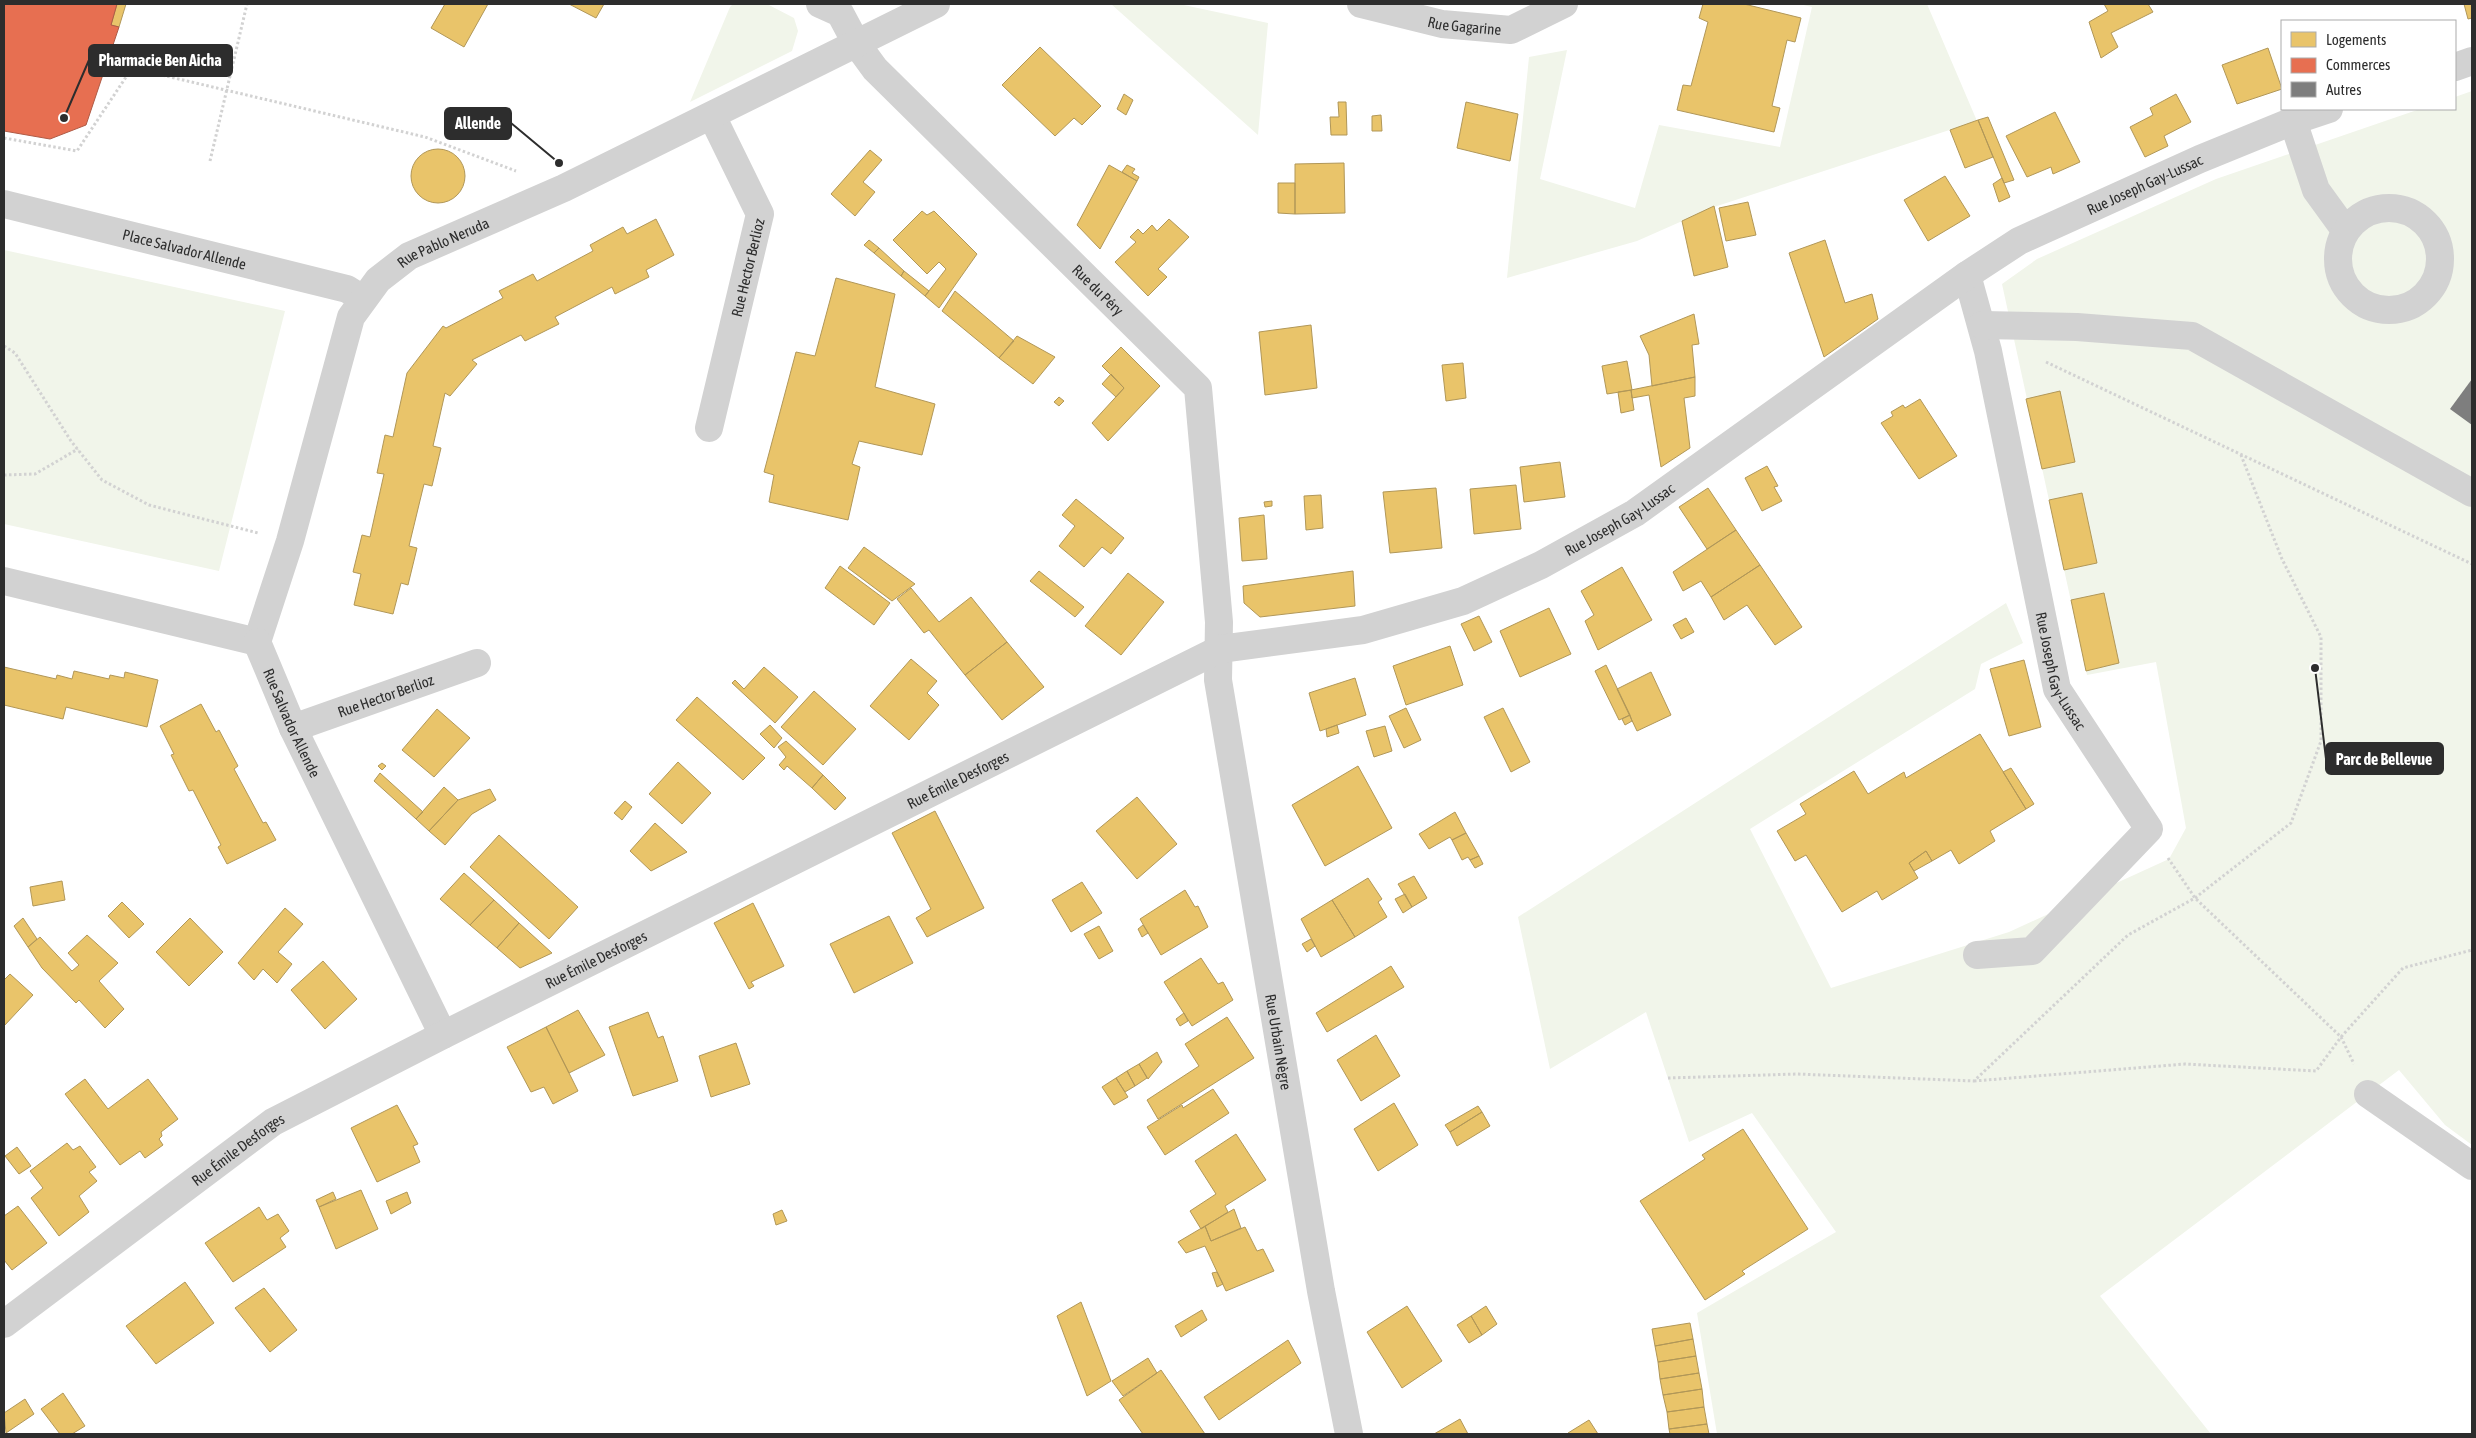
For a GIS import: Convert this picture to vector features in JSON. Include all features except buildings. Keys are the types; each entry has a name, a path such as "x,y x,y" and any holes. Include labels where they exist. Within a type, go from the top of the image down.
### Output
{"street":[{"name":"Rue du Péry","path":"820,4 840,13 856,43 875,69 1198,388 1220,622 1220,649"},
{"path":"856,43 936,4"},
{"name":"Rue Gagarine","path":"1362,4 1442,24 1511,30 1564,4"},
{"name":"Rue Pablo Neruda","path":"257,642 290,541 351,317 378,280 409,256 564,188 856,43"},
{"path":"2456,67 2472,61"},
{"name":"Rue Joseph Gay-Lussac","path":"1220,649 1363,630 1462,601 1541,565 1635,513 1967,275 2019,241 2200,159 2293,121 2326,110"},
{"name":"Rue Hector Berlioz","path":"709,428 760,214 712,116"},
{"path":"2293,121 2316,190 2345,230"},
{"name":"Place Salvador Allende","path":"4,204 348,289 363,299"},
{"name":"Rue Joseph Gay-Lussac","path":"1967,275 1982,325 2057,689 2149,829"},
{"path":"1982,325 2077,327 2192,336 2472,492"},
{"path":"4,581 257,642"},
{"name":"Rue Salvador Allende","path":"257,642 293,728 443,1035"},
{"name":"Rue Émile Desforges","path":"4,1324 273,1122 443,1035 1220,649"},
{"name":"Rue Urbain Nègre","path":"1220,649 1218,680 1319,1281 1349,1434"},
{"name":"Rue Hector Berlioz","path":"293,728 477,663"},
{"path":"1977,955 2032,951 2149,829"},
{"path":"2368,1094 2472,1166"}],"path":[{"path":"210,160 247,4"},
{"path":"4,138 77,151 132,68 426,137 564,188"},
{"path":"4,346 15,353 78,449 102,480 149,505 290,541"},
{"path":"2043,360 2472,564"},
{"path":"4,475 35,474 78,449"},
{"path":"2149,829 2195,898 2341,1037 2368,1094"},
{"path":"1974,1081 2185,1064 2316,1071 2341,1037 2403,968 2472,950"}],"shaded area":[{"path":"733,4 767,4 794,18 798,31 792,51 690,102 730,7"},
{"path":"1111,4 1179,4 1268,23 1258,135"},
{"path":"1799,4 1927,4 1977,121 1714,207 1637,241 1507,278 1529,57 1567,50 1540,179 1635,208 1659,125 1780,147 1812,7"},
{"path":"2472,91 2472,1145 2445,1125 2399,1070 2100,1296 2211,1434 1717,1434 1697,1313 1836,1232 1752,1113 1689,1142 1646,1012 1550,1069 1518,917 2006,603 2023,643 1981,664 1975,689 1750,829 1831,988 2009,932 2169,859 2186,828 2156,662 2087,675 2002,284 2037,259 2216,179 2417,110 2456,110 2456,97"},
{"path":"4,250 285,311 219,571 4,524"}],"place":[{"name":"Pharmacie Ben Aicha","path":"64,118"},
{"name":"Allende","path":"559,163"},
{"name":"Parc de Bellevue","path":"2315,668"}]}
